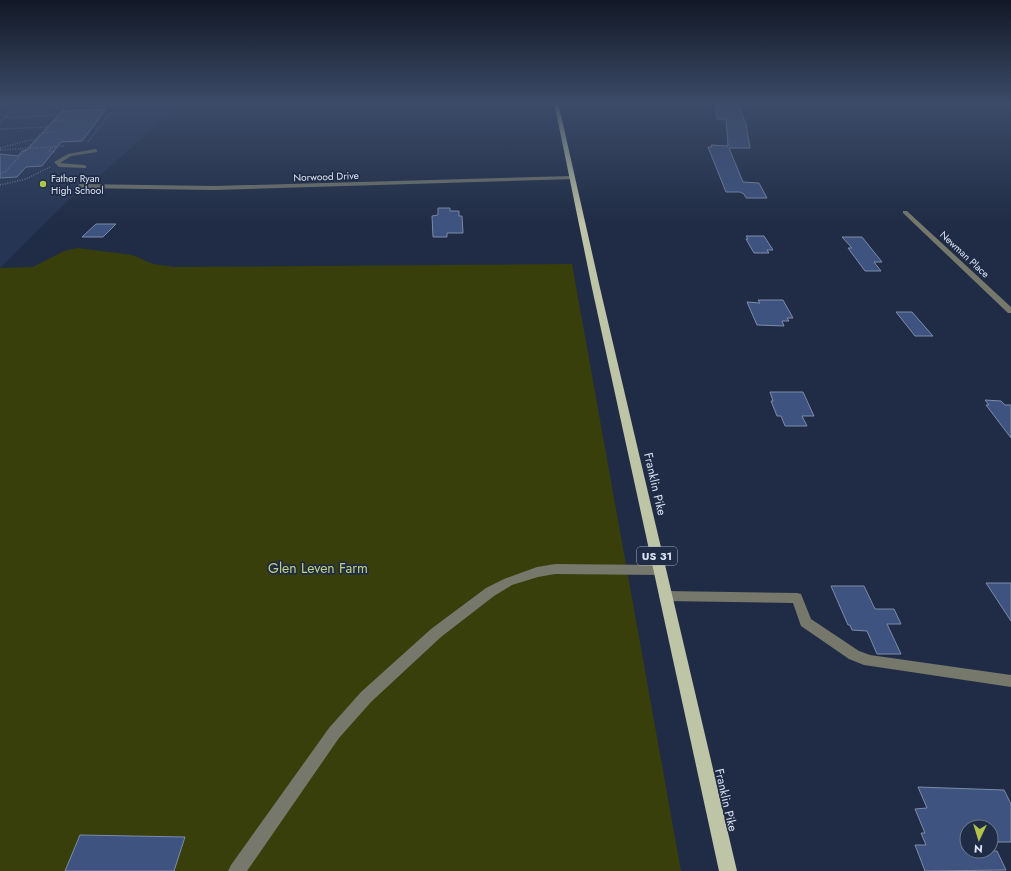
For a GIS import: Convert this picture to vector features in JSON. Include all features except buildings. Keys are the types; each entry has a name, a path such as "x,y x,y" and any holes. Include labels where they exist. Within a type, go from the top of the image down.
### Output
{"main road":[{"name":"Franklin Pike","path":"565,143 665,596 728,871"}],"street":[{"path":"84,167 64,167 59,165 57,162 70,155 94,151"},
{"name":"Norwood Drive","path":"80,186 211,188 572,178"},
{"name":"Newman Place","path":"905,212 1011,310"},
{"path":"236,871 334,733 366,697 436,633 490,592 530,575 555,569 660,570"},
{"path":"665,596 797,598 806,622 854,655 869,661 1011,681"}],"path":[{"path":"0,149 23,143"},
{"path":"0,173 5,172 33,143"},
{"path":"86,145 93,145"},
{"path":"0,149 72,146"},
{"path":"0,185 26,179 52,166"}],"shaded area":[{"path":"0,143 137,143 94,181 80,186 73,196 0,268"}],"green space":[{"name":"Glen Leven Farm","path":"78,248 132,255 153,264 174,267 572,264 681,871 0,871 0,268 33,267 64,251"}],"place":[{"name":"Father Ryan High School","path":"43,184"}]}
